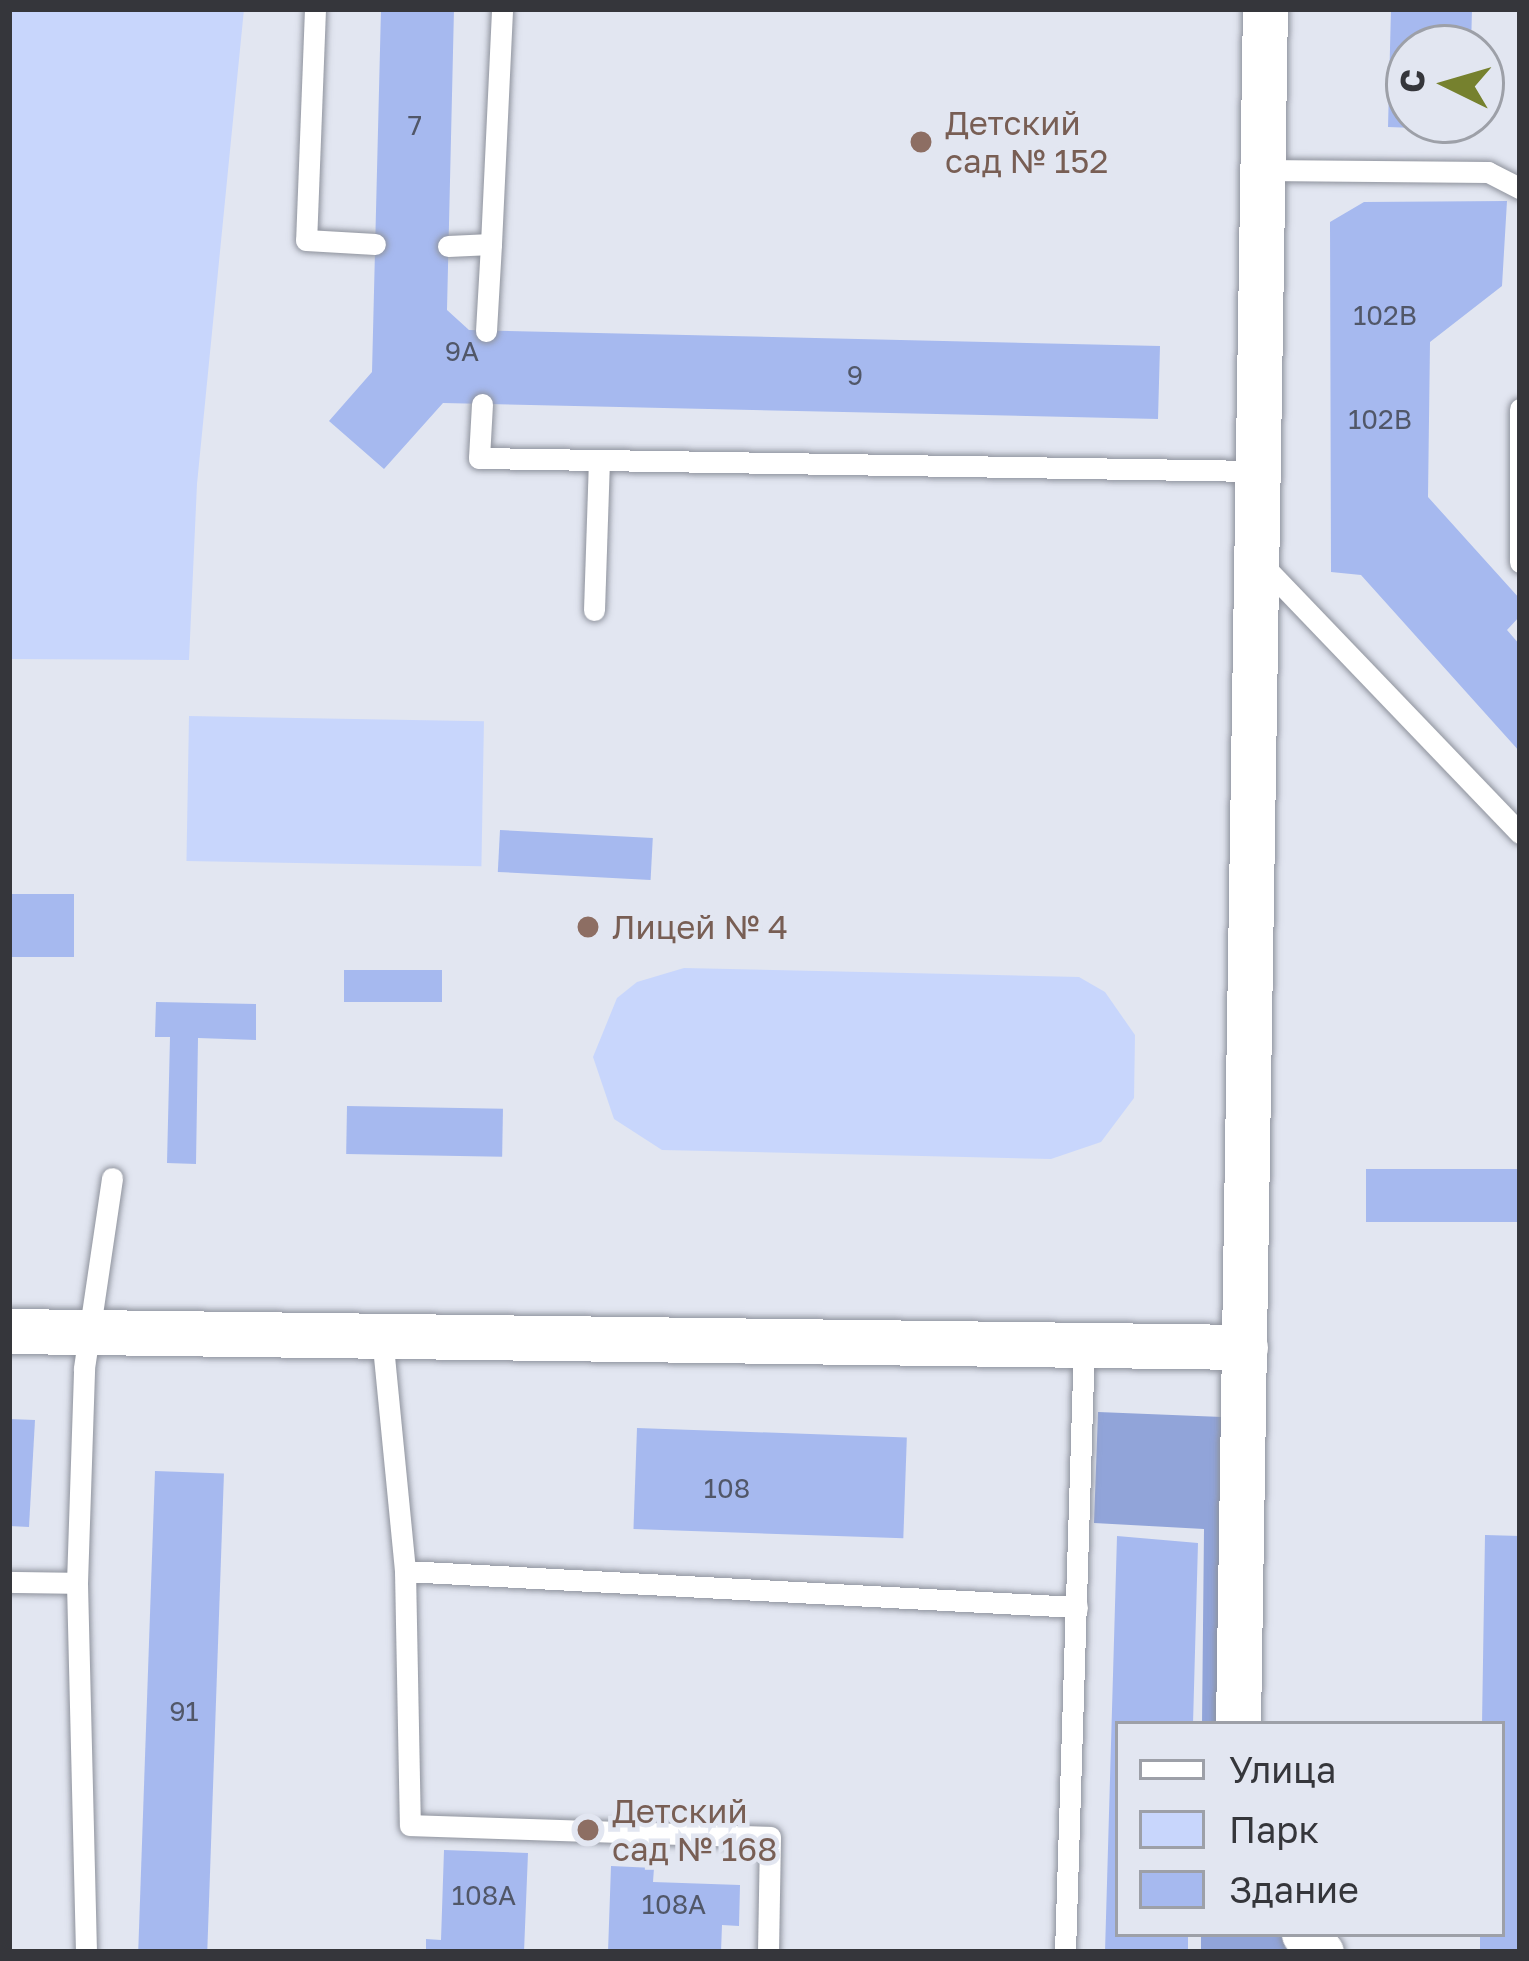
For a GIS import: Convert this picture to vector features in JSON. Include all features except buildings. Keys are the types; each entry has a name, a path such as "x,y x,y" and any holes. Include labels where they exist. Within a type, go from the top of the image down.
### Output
{"street":[{"path":"1238,1721 1265,9"},
{"path":"9,1330 1245,1347"}],"lane":[{"path":"315,9 306,240 375,244"},
{"path":"486,331 502,9"},
{"path":"1263,170 1488,172 1520,188"},
{"path":"448,246 491,244"},
{"path":"482,404 479,458 1258,471"},
{"path":"1520,409 1520,562"},
{"path":"594,610 598,460"},
{"path":"1257,559 1520,833"},
{"path":"86,1952 77,1583 88,1332 112,1178"},
{"path":"382,1336 405,1571 410,1825 770,1837 768,1952"},
{"path":"1065,1952 1084,1345"},
{"path":"405,1571 1077,1607"},
{"path":"9,1582 77,1583"}],"green space":[{"path":"9,9 244,9 197,484 189,660 9,659"},
{"path":"189,716 484,721 481,866 186,861"},
{"path":"684,968 1079,977 1105,992 1135,1035 1134,1098 1101,1142 1051,1159 662,1150 614,1119 593,1057 617,998 637,982"}],"shaded area":[{"path":"1098,1412 1222,1417 1221,1721 1202,1721 1204,1529 1094,1523"},
{"path":"1201,1937 1283,1937 1297,1952 1201,1952"}],"place":[{"name":"Детский сад № 152","path":"921,142"},
{"name":"Лицей № 4","path":"588,927"},
{"name":"Детский сад № 168","path":"588,1830"}]}
